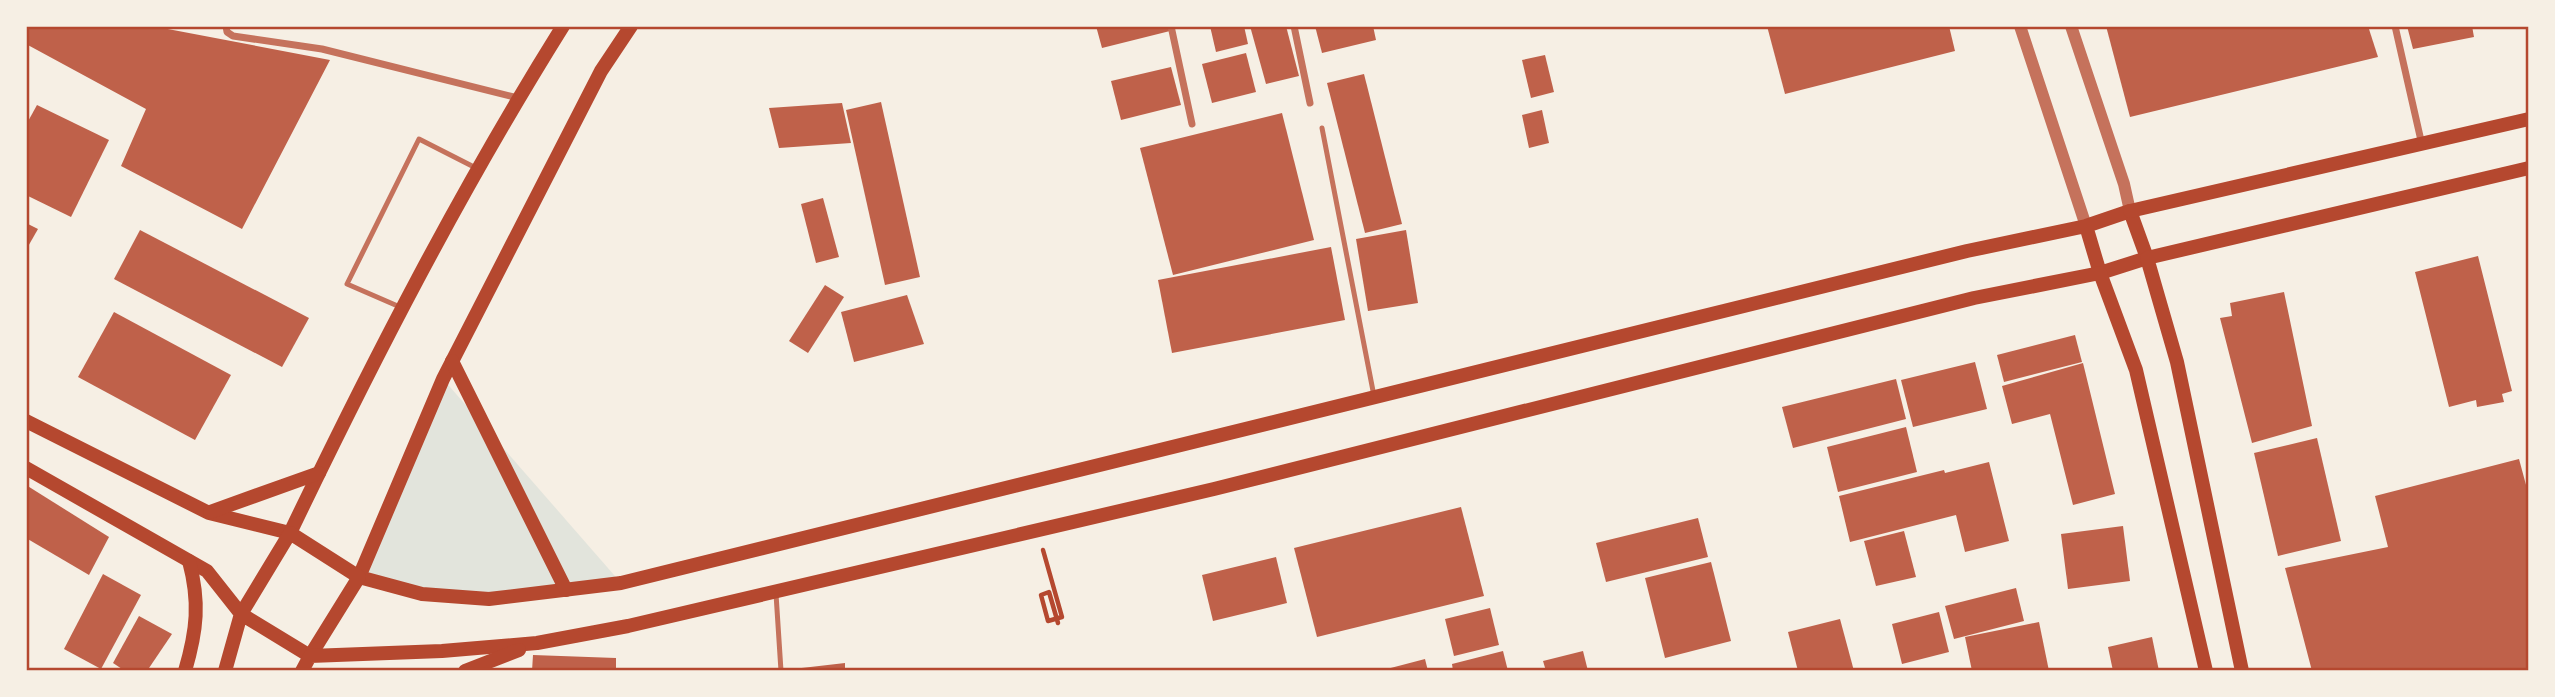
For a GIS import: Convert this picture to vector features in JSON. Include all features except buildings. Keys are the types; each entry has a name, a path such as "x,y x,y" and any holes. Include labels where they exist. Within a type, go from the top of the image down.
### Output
{"main road":[{"path":"225,671 241,614 290,533 402,309 477,169 563,26"},
{"path":"302,671 359,577 452,361 601,71 631,26"},
{"path":"26,421 209,513 290,533 359,577 422,594 489,599 566,590 621,583 1967,251 2086,226 2130,211 2529,119"},
{"path":"26,468 207,571 241,614 310,656 442,652 537,643 628,626 1214,489 1974,298 2100,273 2147,258 2529,168"},
{"path":"2130,211 2147,258 2177,362 2242,671"},
{"path":"2086,226 2100,273 2136,370 2206,671"},
{"path":"452,361 566,590"},
{"path":"209,513 319,473"},
{"path":"185,671 195,638 197,608 195,581 189,561"},
{"path":"465,671 537,643"}],"street":[{"path":"226,26 227,32 233,37 322,48 518,98"},
{"path":"1171,26 1192,124"},
{"path":"1294,26 1310,103"},
{"path":"2020,26 2086,226"},
{"path":"2071,26 2124,184 2130,211"},
{"path":"2395,26 2422,145"}],"lane":[{"path":"1322,128 1375,398"},
{"path":"402,309 347,284 419,139 477,169"},
{"path":"776,592 781,671"}],"path":[{"path":"1046,561 1062,617 1048,621 1041,595 1049,592 1052,603 1055,613 1058,623"}],"shaded area":[{"path":"443,379 621,583 489,599 359,577"}]}
